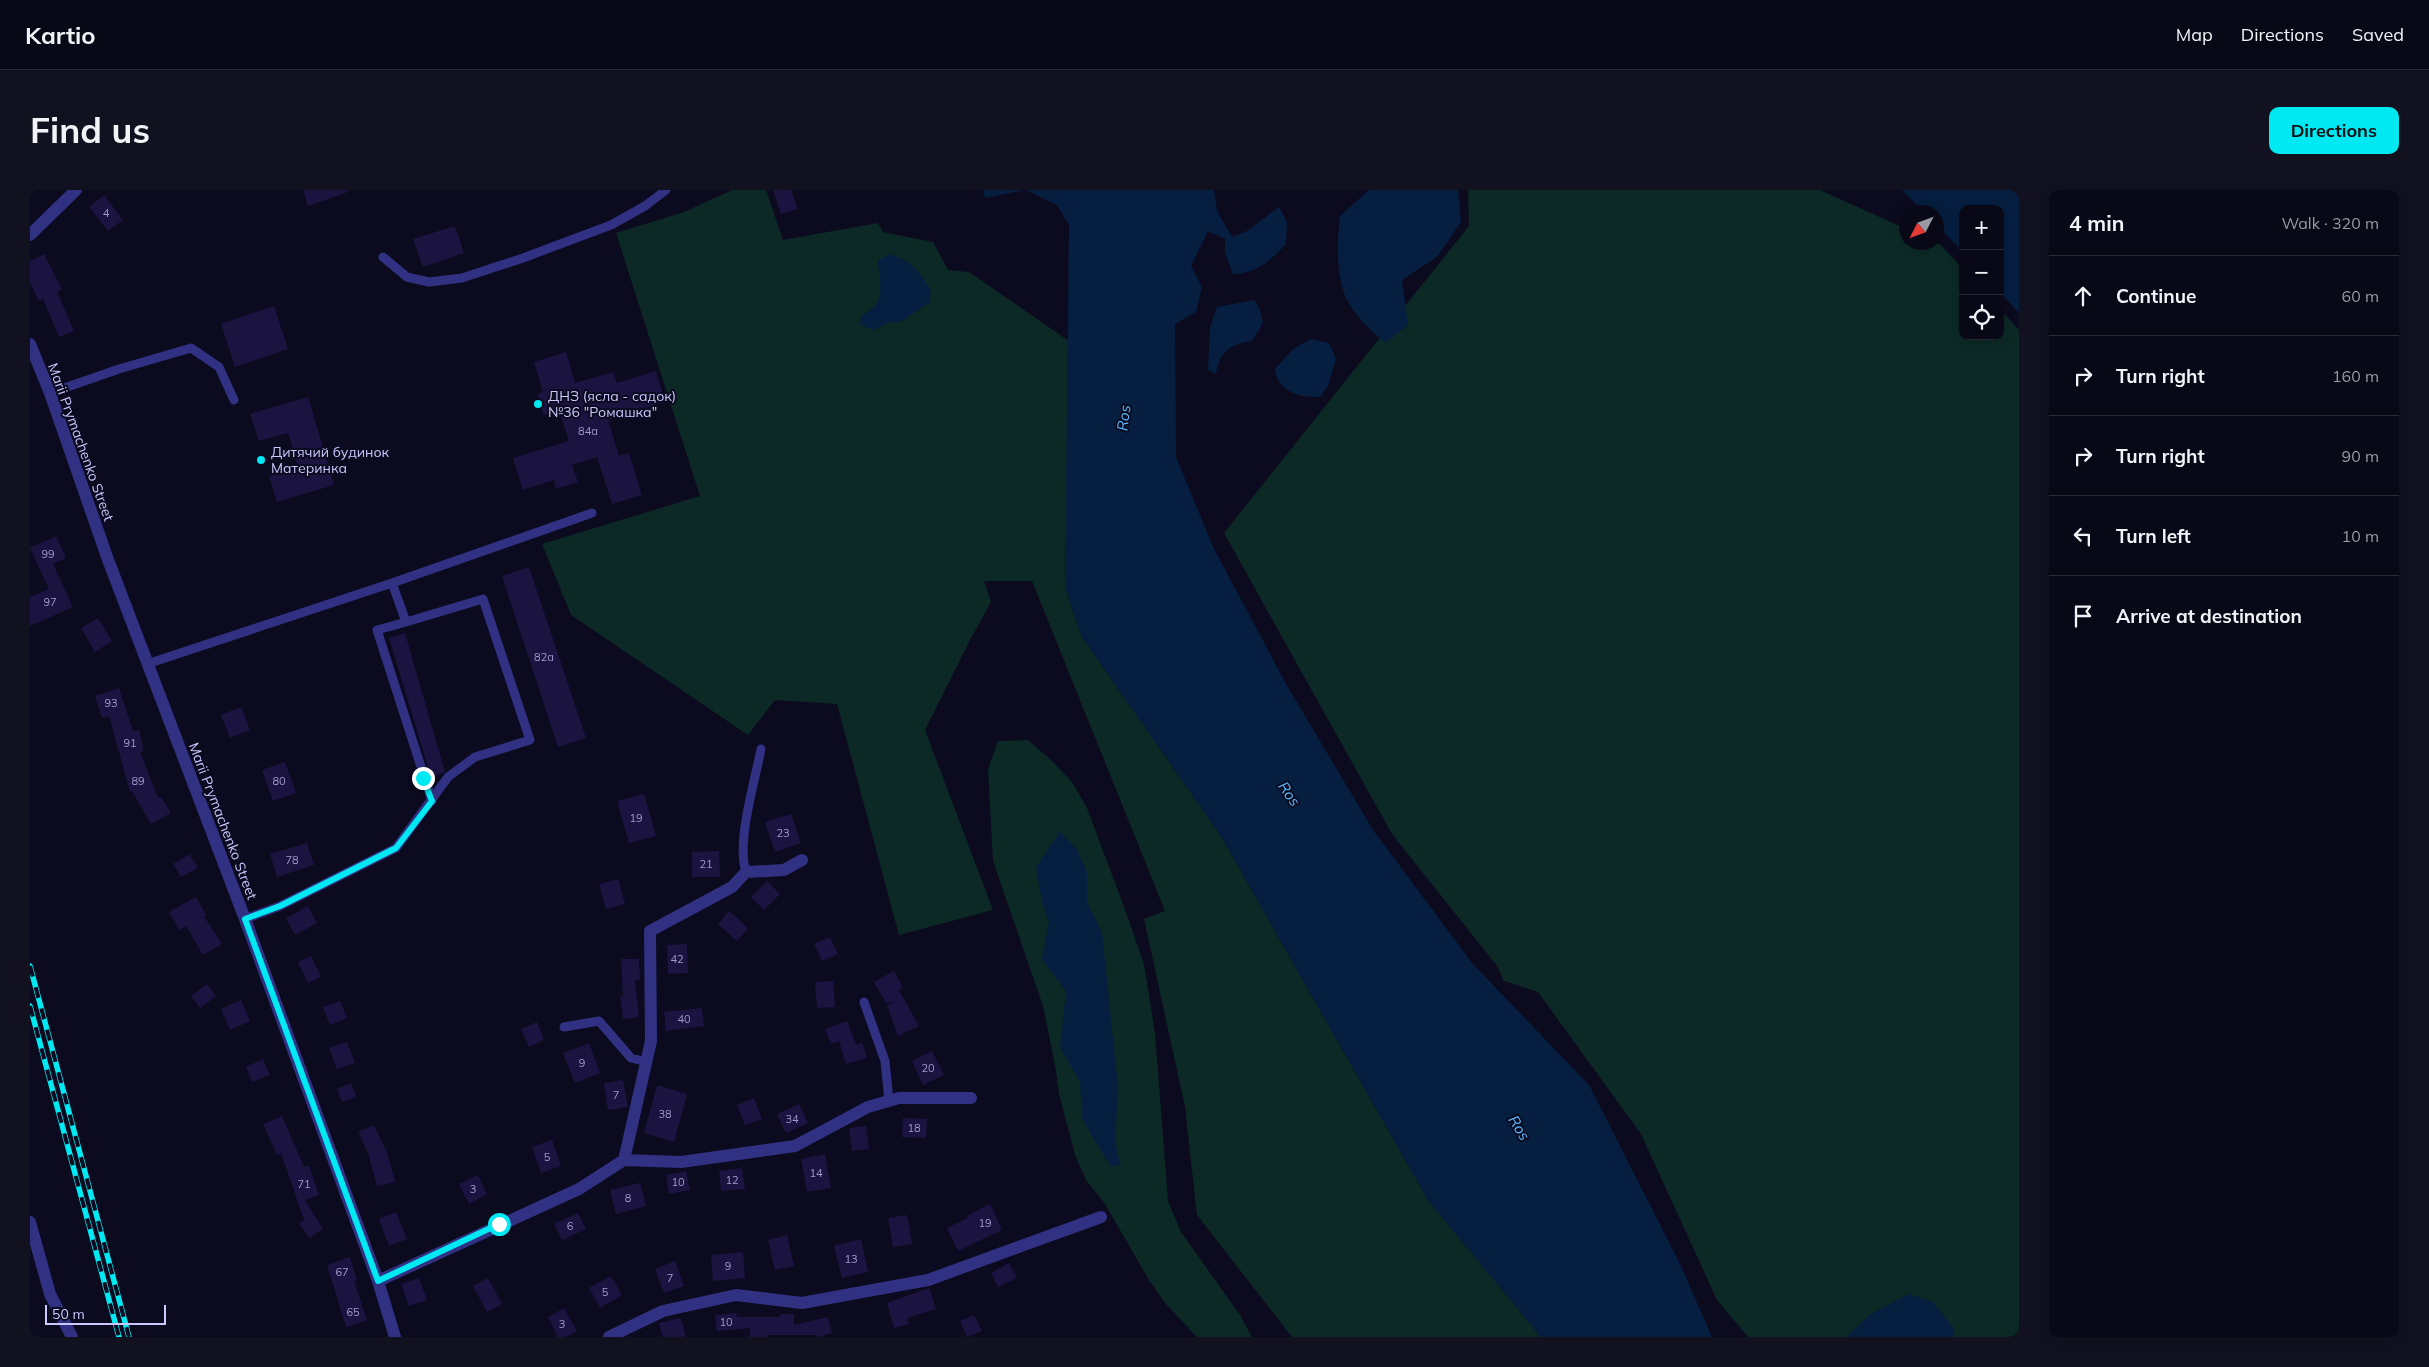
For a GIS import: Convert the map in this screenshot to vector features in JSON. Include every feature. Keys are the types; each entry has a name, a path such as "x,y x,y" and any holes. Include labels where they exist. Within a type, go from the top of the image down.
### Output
{"street":[{"path":"30,236 76,190"},
{"name":"Marii Prymachenko Street","path":"31,352 50,394 106,557 245,919 378,1281 395,1337"},
{"path":"624,1160 652,1041 650,931 732,887 746,872 784,870 802,860"},
{"path":"378,1281 579,1188 624,1160 681,1162 795,1146 868,1107 899,1098 971,1098"},
{"path":"609,1337 663,1311 736,1295 802,1303 928,1280 1101,1217"},
{"path":"30,1222 50,1294 72,1337"}],"lane":[{"path":"383,257 407,277 429,282 462,278 523,258 611,225 645,206 666,190"},
{"path":"50,394 119,369 191,348 219,367 234,400"},
{"path":"147,664 392,583 592,513"},
{"path":"392,583 406,622"},
{"path":"245,919 280,906 396,848 432,801 448,777 475,757 530,740 483,599 377,630 432,801"},
{"path":"746,872 742,860 745,832 761,749"},
{"path":"864,1002 885,1061 889,1101"},
{"path":"564,1027 599,1021 631,1058 647,1062"}],"green space":[{"path":"732,190 766,190 783,240 878,223 883,232 933,242 948,270 969,272 1069,341 1065,587 1082,637 1221,836 1428,1200 1541,1337 1292,1337 1197,1215 1185,1107 1144,919 1165,911 1032,581 984,581 991,602 925,730 993,910 899,935 837,704 775,700 748,735 571,615 542,544 700,496 616,233 684,212"},
{"path":"1468,190 1820,190 1899,226 1899,250 1944,250 1944,248 1959,265 1959,340 2004,340 2004,313 2019,330 2019,1337 1748,1337 1717,1300 1641,1134 1538,992 1504,981 1497,966 1392,834 1224,533 1469,226"},
{"path":"1028,740 1072,782 1087,808 1144,964 1155,1033 1168,1201 1181,1232 1240,1315 1252,1337 1197,1337 1166,1304 1149,1280 1105,1204 1086,1180 1075,1155 1059,1094 1043,1006 993,861 988,769 998,741"}],"water":[{"path":"983,190 1024,190 985,198"},
{"name":"Ros","path":"1026,190 1214,190 1217,211 1232,237 1247,231 1279,207 1287,222 1286,244 1262,265 1249,272 1233,274 1225,253 1225,239 1208,231 1191,266 1202,287 1196,312 1175,324 1176,457 1213,547 1286,684 1373,830 1472,963 1589,1085 1680,1264 1712,1337 1541,1337 1428,1200 1221,836 1082,637 1065,587 1069,225 1057,205"},
{"path":"1369,190 1458,190 1461,222 1437,257 1402,280 1408,325 1385,343 1367,327 1351,307 1341,284 1338,265 1340,216"},
{"path":"1902,190 2019,190 2019,313 2004,296 2004,205 1959,205 1959,248 1944,232 1944,205 1917,205"},
{"path":"889,254 904,260 914,267 931,291 929,303 902,321 888,323 874,330 860,325 861,316 875,305 878,299 880,286 878,261"},
{"path":"1254,300 1259,307 1263,323 1252,341 1238,344 1227,350 1220,360 1216,374 1208,370 1210,327 1217,307"},
{"path":"1311,339 1329,343 1336,359 1328,386 1320,397 1298,395 1291,392 1280,383 1275,369 1293,349"},
{"path":"1060,832 1076,848 1087,873 1087,902 1102,932 1118,1088 1115,1145 1121,1164 1111,1167 1082,1119 1080,1082 1060,1047 1066,991 1042,960 1049,922 1042,902 1036,867"},
{"path":"1909,1294 1933,1302 1954,1329 1953,1337 1846,1337 1871,1314"}],"building":[{"path":"303,190 347,190 348,192 308,206"},
{"path":"773,190 791,190 798,209 781,214"},
{"path":"104,195 123,220 108,231 89,207"},
{"path":"455,226 464,253 423,267 413,239"},
{"path":"44,254 62,289 57,292 74,331 59,337 43,299 39,301 30,283 30,261"},
{"path":"274,306 288,349 235,367 221,324"},
{"path":"566,352 575,383 613,372 617,383 656,371 665,402 608,420 619,456 629,453 642,495 612,504 597,457 572,465 578,482 556,489 554,480 523,490 513,458 569,441 559,410 544,415 537,394 543,392 534,362"},
{"path":"308,397 334,485 277,502 269,476 298,467 288,433 259,441 250,414"},
{"path":"56,536 66,558 53,564 73,607 30,626 30,597 49,589 30,548"},
{"path":"529,567 586,738 558,747 502,576"},
{"path":"98,618 112,641 95,652 81,628"},
{"path":"405,633 445,772 431,777 389,638"},
{"path":"119,688 133,731 139,730 144,751 140,752 158,798 161,797 171,813 151,824 132,791 130,792 109,716 102,718 95,696"},
{"path":"241,707 250,730 230,738 221,715"},
{"path":"285,762 296,793 273,801 262,770"},
{"path":"644,794 656,836 629,843 617,801"},
{"path":"791,814 801,843 775,852 765,822"},
{"path":"307,843 314,865 277,877 270,854"},
{"path":"719,851 720,877 692,877 692,852"},
{"path":"190,854 198,868 181,877 173,864"},
{"path":"618,879 625,904 606,909 599,884"},
{"path":"767,881 780,894 764,910 751,897"},
{"path":"196,897 206,915 204,916 222,944 203,955 186,926 179,930 169,912"},
{"path":"308,906 317,923 295,935 286,918"},
{"path":"729,911 748,928 737,941 718,924"},
{"path":"830,937 838,954 822,961 814,944"},
{"path":"687,944 688,973 668,974 667,945"},
{"path":"311,956 321,977 308,983 298,962"},
{"path":"621,959 639,959 640,980 635,980 639,1017 623,1019 620,997 623,996"},
{"path":"894,971 903,988 899,990 919,1026 898,1036 887,1005 895,1002 886,1003 874,982"},
{"path":"833,981 835,1007 817,1008 815,982"},
{"path":"207,984 216,996 200,1008 191,996"},
{"path":"241,1000 250,1021 230,1030 221,1009"},
{"path":"340,1001 347,1018 330,1025 323,1007"},
{"path":"702,1008 704,1026 666,1031 664,1012"},
{"path":"847,1021 856,1045 862,1043 867,1058 846,1064 839,1041 831,1044 825,1029"},
{"path":"537,1022 544,1040 529,1047 521,1029"},
{"path":"347,1042 355,1063 337,1069 329,1048"},
{"path":"589,1043 600,1073 575,1083 563,1053"},
{"path":"932,1051 944,1075 923,1085 912,1061"},
{"path":"263,1059 270,1075 252,1082 246,1067"},
{"path":"623,1080 628,1107 608,1110 604,1083"},
{"path":"351,1083 356,1097 342,1102 337,1089"},
{"path":"657,1085 687,1094 674,1142 644,1133"},
{"path":"754,1098 762,1119 745,1125 737,1105"},
{"path":"799,1104 808,1123 786,1133 777,1114"},
{"path":"282,1116 304,1167 309,1165 319,1195 305,1200 323,1229 309,1238 299,1223 304,1220 281,1153 277,1155 263,1124"},
{"path":"903,1118 927,1119 926,1138 902,1137"},
{"path":"374,1125 387,1152 395,1182 377,1186 368,1153 358,1132"},
{"path":"866,1126 869,1149 852,1151 849,1128"},
{"path":"552,1140 561,1166 541,1173 532,1147"},
{"path":"825,1154 831,1188 807,1192 801,1159"},
{"path":"742,1168 745,1189 721,1191 719,1171"},
{"path":"686,1171 690,1190 669,1194 666,1175"},
{"path":"478,1175 487,1194 469,1204 459,1184"},
{"path":"640,1183 646,1206 616,1214 610,1190"},
{"path":"990,1204 1002,1230 958,1251 947,1228 968,1218 967,1216"},
{"path":"396,1212 407,1239 389,1246 379,1219"},
{"path":"578,1213 586,1229 562,1240 554,1224"},
{"path":"907,1215 912,1244 893,1247 888,1218"},
{"path":"787,1235 794,1266 775,1270 768,1240"},
{"path":"861,1239 868,1272 842,1278 834,1246"},
{"path":"743,1252 745,1278 713,1281 711,1255"},
{"path":"350,1257 357,1280 354,1281 367,1320 346,1327 327,1265"},
{"path":"675,1261 684,1286 664,1293 655,1269"},
{"path":"1009,1263 1017,1278 998,1287 991,1273"},
{"path":"611,1276 622,1295 600,1308 589,1288"},
{"path":"419,1278 427,1300 409,1306 401,1284"},
{"path":"488,1278 502,1304 487,1312 473,1286"},
{"path":"929,1288 936,1309 907,1318 909,1324 894,1328 887,1303"},
{"path":"564,1308 577,1331 565,1337 558,1337 548,1317"},
{"path":"736,1313 737,1317 780,1317 780,1314 794,1314 794,1325 828,1317 832,1333 817,1337 816,1335 767,1335 767,1337 750,1337 750,1328 717,1331 715,1315"},
{"path":"974,1315 982,1331 967,1337 960,1321"},
{"path":"681,1318 686,1337 663,1337 659,1323"}],"railway":[{"path":"30,966 129,1337"},
{"path":"30,1006 119,1337"}],"place":[{"name":"ДНЗ (ясла - садок) №36 \"Ромашка\"","path":"538,404"},
{"name":"Дитячий будинок Материнка","path":"261,460"}],"route":[{"path":"423,778 432,801 396,848 280,906 245,919 268,987 378,1281 499,1224"}]}
